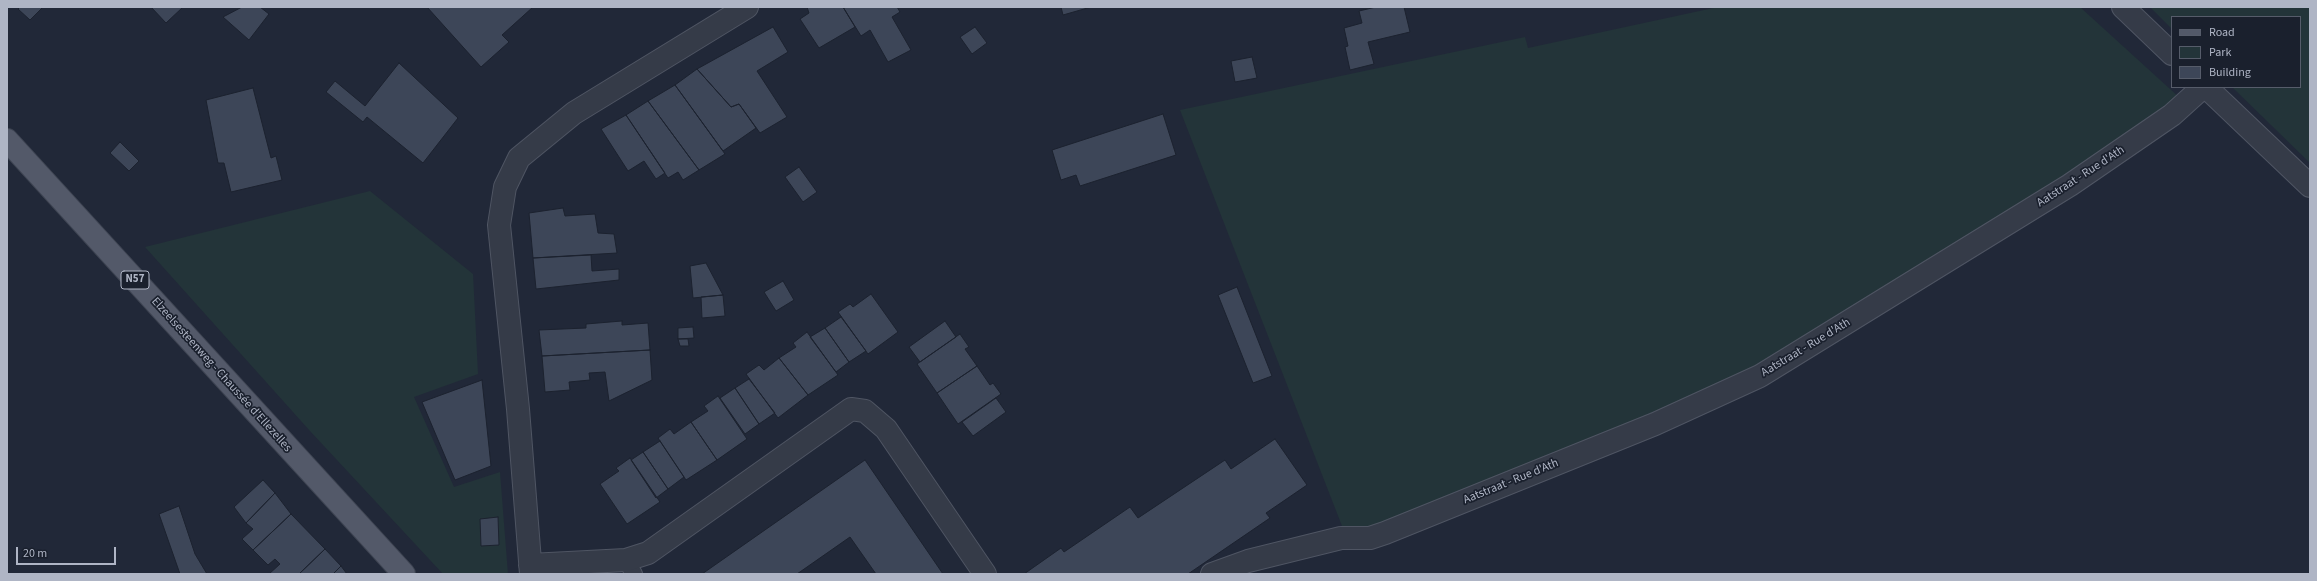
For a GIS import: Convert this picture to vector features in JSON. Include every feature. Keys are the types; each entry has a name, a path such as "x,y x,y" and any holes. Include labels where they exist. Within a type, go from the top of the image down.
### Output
{"main road":[{"name":"Elzeelsesteenweg - Chaussée d'Ellezelles","path":"7,140 404,574"}],"street":[{"path":"747,7 574,113 519,158 505,187 499,225 518,409 530,569 630,567 648,552 831,422 852,409 866,411 886,429 985,574"},
{"path":"2123,7 2171,53"},
{"name":"Aatstraat - Rue d'Ath","path":"1212,574 1248,561 1341,538 1370,538 1655,424 1760,376 2070,185 2172,115 2204,88"},
{"name":"Aatstraat - Rue d'Ath","path":"2206,88 2310,186"}],"green space":[{"path":"1718,7 2080,7 2181,99 1918,272 1796,348 1666,410 1372,531 1342,526 1180,110 1525,37 1528,48"},
{"path":"2150,7 2310,7 2310,163 2233,88 2301,88 2301,16 2171,16 2171,28"},
{"path":"370,191 473,274 478,374 414,397 454,487 500,472 508,574 443,574 310,431 145,247"}],"building":[{"path":"20,7 43,7 30,20 18,9"},
{"path":"151,7 183,7 166,23"},
{"path":"242,7 260,7 269,14 249,40 223,17"},
{"path":"427,7 533,7 502,35 509,42 481,67"},
{"path":"807,7 843,7 855,27 819,48 800,19 809,13"},
{"path":"843,7 897,7 900,12 892,17 911,50 888,62 870,30 861,36"},
{"path":"1061,7 1091,7 1063,15"},
{"path":"1376,7 1404,7 1410,32 1368,42 1374,64 1350,70 1345,47 1348,46 1344,28 1362,23 1359,11"},
{"path":"773,27 788,52 757,71 787,117 760,133 739,104 731,107 697,69"},
{"path":"975,27 987,43 972,54 960,37"},
{"path":"1252,57 1257,78 1235,82 1231,61"},
{"path":"399,63 458,118 423,163 367,117 363,122 326,92 335,81 365,106"},
{"path":"697,69 731,107 739,104 756,128 723,151 675,85"},
{"path":"675,85 725,154 699,170 648,101"},
{"path":"253,88 271,158 276,156 282,180 231,192 224,163 218,163 206,100"},
{"path":"648,101 699,170 683,180 678,172 668,178 626,115"},
{"path":"1163,114 1176,155 1080,186 1076,175 1061,180 1052,150"},
{"path":"626,115 665,173 656,179 644,161 628,171 601,129"},
{"path":"120,142 139,161 129,171 110,153"},
{"path":"799,167 817,192 803,202 785,177"},
{"path":"563,208 565,216 595,214 598,233 614,234 617,253 533,258 529,213"},
{"path":"591,255 592,271 619,269 619,280 536,289 533,258"},
{"path":"706,263 723,295 693,298 690,266"},
{"path":"783,281 794,300 776,311 764,292"},
{"path":"1237,287 1272,376 1253,383 1218,295"},
{"path":"871,294 898,332 868,354 838,312 850,304 853,307"},
{"path":"723,295 725,316 702,318 701,297"},
{"path":"841,317 866,351 849,362 825,328"},
{"path":"622,321 622,325 648,323 650,350 542,356 539,330 586,328 586,324"},
{"path":"945,321 956,337 920,362 909,347"},
{"path":"693,327 694,338 678,339 678,328"},
{"path":"825,328 849,362 836,372 810,337"},
{"path":"807,332 838,375 808,395 779,358 796,347 793,343"},
{"path":"960,334 969,347 965,349 977,366 937,393 917,364"},
{"path":"678,339 688,339 689,346 680,346"},
{"path":"650,350 652,380 609,401 605,372 589,373 590,380 569,382 570,390 545,392 542,356"},
{"path":"779,358 808,395 778,418 746,374 759,365 764,370"},
{"path":"977,366 990,385 993,383 1001,394 958,424 937,393"},
{"path":"749,379 775,413 759,424 735,388"},
{"path":"482,380 491,466 455,480 422,402"},
{"path":"735,388 759,424 745,434 720,398"},
{"path":"718,396 747,439 717,460 691,422 708,411 704,406"},
{"path":"996,398 1006,412 973,436 962,422"},
{"path":"691,422 717,460 686,480 658,438 670,429 674,434"},
{"path":"1275,439 1307,485 1266,513 1270,518 1188,574 1024,574 1061,548 1064,552 1130,507 1138,518 1225,460 1231,469"},
{"path":"660,441 684,477 668,489 643,452"},
{"path":"643,452 668,489 656,498 631,460"},
{"path":"630,458 660,502 627,524 600,484 619,471 616,468"},
{"path":"865,460 943,574 876,574 850,537 797,574 702,574"},
{"path":"263,480 275,493 246,523 234,507"},
{"path":"275,493 291,514 253,550 242,539 253,529 246,523"},
{"path":"179,506 195,554 207,574 180,574 159,514"},
{"path":"291,514 325,549 299,574 269,574 280,564 275,559 268,565 253,550"},
{"path":"498,517 499,545 481,546 480,519"},
{"path":"325,549 341,566 333,574 299,574"},
{"path":"341,566 347,574 333,574"}]}
